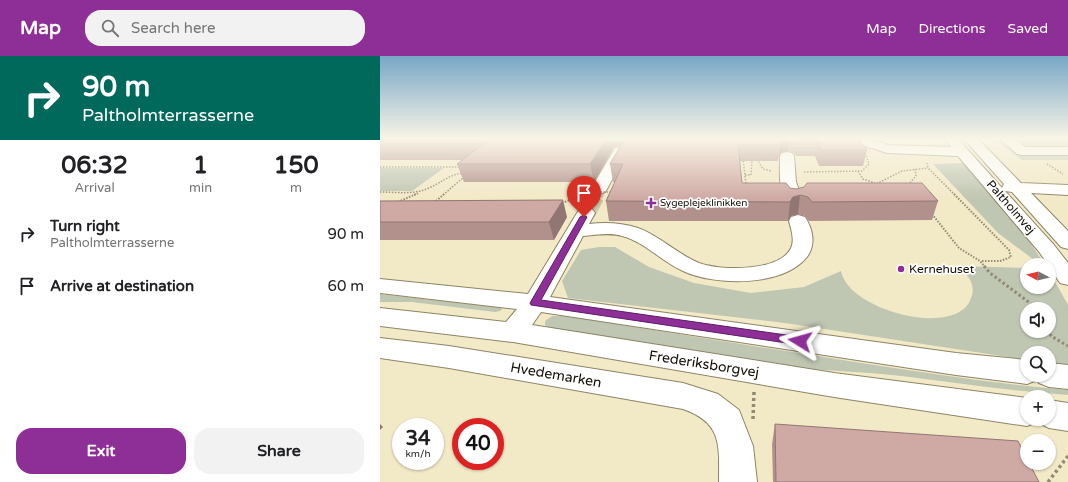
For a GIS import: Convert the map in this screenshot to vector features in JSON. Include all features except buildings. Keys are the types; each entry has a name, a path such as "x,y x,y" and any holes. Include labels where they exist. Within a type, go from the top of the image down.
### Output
{"street":[{"path":"599,189 616,159"},
{"name":"Paltholmvej","path":"968,159 1047,248 1068,278"},
{"name":"Paltholmvej","path":"988,159 1068,243"},
{"path":"788,164 788,182 794,201"},
{"path":"993,186 1068,190"},
{"path":"513,332 535,303 581,222 600,229 633,233 692,267 718,273 747,274 770,270 790,263 800,253 803,240 798,221"},
{"path":"380,286 535,303 1020,371"},
{"name":"Frederiksborgvej","path":"380,317 513,332 834,385 1020,411"},
{"name":"Hvedemarken","path":"380,348 449,357 683,396 707,404 726,420 736,446 738,482"},
{"path":"1056,376 1068,377"},
{"path":"1056,415 1068,417"}],"path":[{"path":"743,159 746,188"},
{"path":"745,175 751,175 752,159"},
{"path":"757,159 765,170 788,164"},
{"path":"817,172 858,171 868,167 869,164 867,159"},
{"path":"930,161 927,163 928,168 1009,250 1011,257 1005,261 980,261"},
{"path":"1043,162 1060,173 1068,176"},
{"path":"380,168 467,167"},
{"path":"871,188 875,183 902,171 928,168"},
{"path":"908,185 916,176 915,169"},
{"path":"858,171 863,179 875,183"},
{"path":"396,204 457,173 469,173 433,203"},
{"path":"380,192 416,192 425,190"},
{"path":"559,204 592,192 619,192"},
{"path":"929,211 959,248 980,261 990,274 1028,302"},
{"path":"1055,338 1068,346"},
{"path":"1048,482 1068,456"}],"green space":[{"path":"1020,159 1068,159 1068,160"},
{"path":"964,163 1015,220 1040,258 1032,258 998,233 933,164"},
{"path":"380,168 444,168 412,191 380,191"},
{"path":"599,247 615,247 649,267 694,283 751,293 804,287 841,271 848,285 862,298 882,308 904,315 926,318 946,317 962,310 971,298 973,288 969,278 959,266 1020,268 1020,294 1056,294 1056,284 1068,305 1068,366 1056,364 1056,346 1020,346 1020,359 785,323 568,298 562,281 581,250"},
{"path":"380,294 502,309 495,312 412,302 380,302"},
{"path":"552,316 565,316 935,374 1015,385 1068,390 1068,395 1056,394 1056,390 1020,390 889,375 796,368 549,328 545,325 545,321"}],"tunnel":[{"path":"596,195 599,189"},
{"path":"586,213 596,194"}],"place":[{"name":"Sygeplejeklinikken","path":"651,203"},
{"name":"Kernehuset","path":"901,269"}],"route":[{"path":"584,217 535,303 800,341"}]}
